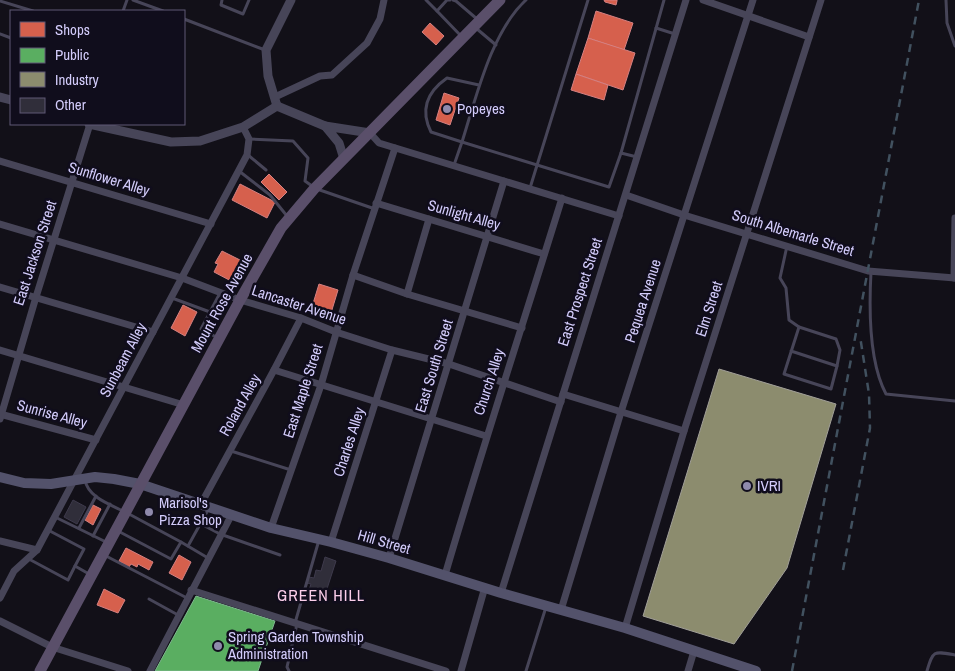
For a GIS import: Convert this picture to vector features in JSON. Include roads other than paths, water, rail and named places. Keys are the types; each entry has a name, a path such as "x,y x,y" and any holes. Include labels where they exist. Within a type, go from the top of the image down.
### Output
{"main road":[{"name":"Mount Rose Avenue","path":"40,671 240,300 281,228 314,188 500,0"},
{"name":"Hill Street","path":"0,477 24,483 51,484 84,478 114,479 140,484 271,528 389,558 501,593 625,628 752,670"}],"street":[{"path":"291,0 266,50 268,76 276,102 325,126 370,133 379,143 619,216"},
{"path":"94,125 171,142 200,141 243,127 276,102 320,76 332,75 367,43 380,19 384,0"},
{"name":"East Prospect Street","path":"501,593 686,0"},
{"path":"703,0 809,37"},
{"name":"Pequea Avenue","path":"560,610 621,412 753,0"},
{"name":"Elm Street","path":"625,628 684,431 821,0"},
{"name":"East Jackson Street","path":"0,416 90,125"},
{"path":"325,126 339,143 344,159"},
{"path":"243,127 249,139"},
{"name":"Sunbeam Alley","path":"0,598 12,574 37,550 73,479 96,440 239,171 247,154 249,139"},
{"name":"East Maple Street","path":"271,528 320,385 353,275 395,148"},
{"name":"Sunflower Alley","path":"0,161 211,224"},
{"name":"East South Street","path":"389,558 504,181"},
{"name":"South Albemarle Street","path":"626,195 684,215 872,271 954,278"},
{"name":"Church Alley","path":"445,575 486,436 562,198"},
{"name":"Sunlight Alley","path":"376,206 488,236 544,254"},
{"path":"408,294 428,219"},
{"path":"954,278 955,220"},
{"name":"Lancaster Avenue","path":"0,224 182,278 240,300 301,318 336,332 392,350 449,364 561,402"},
{"path":"353,275 408,294 522,328"},
{"path":"0,287 154,332"},
{"name":"Roland Alley","path":"205,505 230,451 301,318"},
{"path":"0,350 184,405"},
{"name":"Charles Alley","path":"330,542 392,350"},
{"path":"274,370 486,436"},
{"path":"563,394 684,431"},
{"name":"Sunrise Alley","path":"0,416 96,440"},
{"path":"150,671 232,514"},
{"path":"0,541 37,550"},
{"path":"462,671 486,587"},
{"path":"191,590 446,671"},
{"path":"0,621 52,647 128,671"},
{"path":"688,671 694,651"}],"lane":[{"path":"133,0 160,10"},
{"path":"222,0 221,4 243,14 249,0"},
{"path":"426,0 463,38"},
{"path":"436,11 450,0 456,1 496,46"},
{"path":"454,165 479,85 496,46 511,17 526,0"},
{"path":"530,188 588,0"},
{"path":"479,85 448,78 428,98 425,112 427,124 431,132 609,187 621,153 664,0"},
{"path":"946,0 947,23 955,46"},
{"path":"0,1 30,10"},
{"path":"185,19 266,50"},
{"path":"656,28 675,34"},
{"path":"249,139 293,141 308,158 305,181 314,188 376,206"},
{"path":"621,153 638,157"},
{"path":"247,154 266,170"},
{"path":"239,171 270,195 289,219"},
{"path":"787,245 780,278 786,288 789,320 799,327 836,339 840,350 831,389 784,374 799,327"},
{"path":"872,271 870,297 872,337 879,381 886,394 955,401"},
{"path":"220,292 201,329 220,339"},
{"path":"171,298 210,312"},
{"path":"791,351 837,366"},
{"path":"230,451 291,470"},
{"path":"84,478 86,487 96,496 208,558"},
{"path":"79,528 96,496"},
{"path":"94,536 110,504"},
{"path":"188,546 200,524 205,505"},
{"path":"54,516 108,543"},
{"path":"200,524 220,534 280,555"},
{"path":"27,558 68,580 84,549 47,529"},
{"path":"116,529 171,559 181,542"},
{"path":"289,671 288,667 296,623 319,540"},
{"path":"103,555 187,598"},
{"path":"75,566 92,575"},
{"path":"149,599 178,615"},
{"path":"526,671 547,606"},
{"path":"927,671 934,653 955,655"}],"railway":[{"path":"792,671 919,0"},
{"path":"843,570 870,428 869,394 860,336"}],"place":[{"name":"Popeyes","path":"447,109"},
{"name":"IVRI","path":"747,486"},
{"name":"Marisol's Pizza Shop","path":"149,512"},
{"name":"Spring Garden Township Administration","path":"218,646"}],"district":[{"name":"GREEN HILL","path":"321,595"}]}
